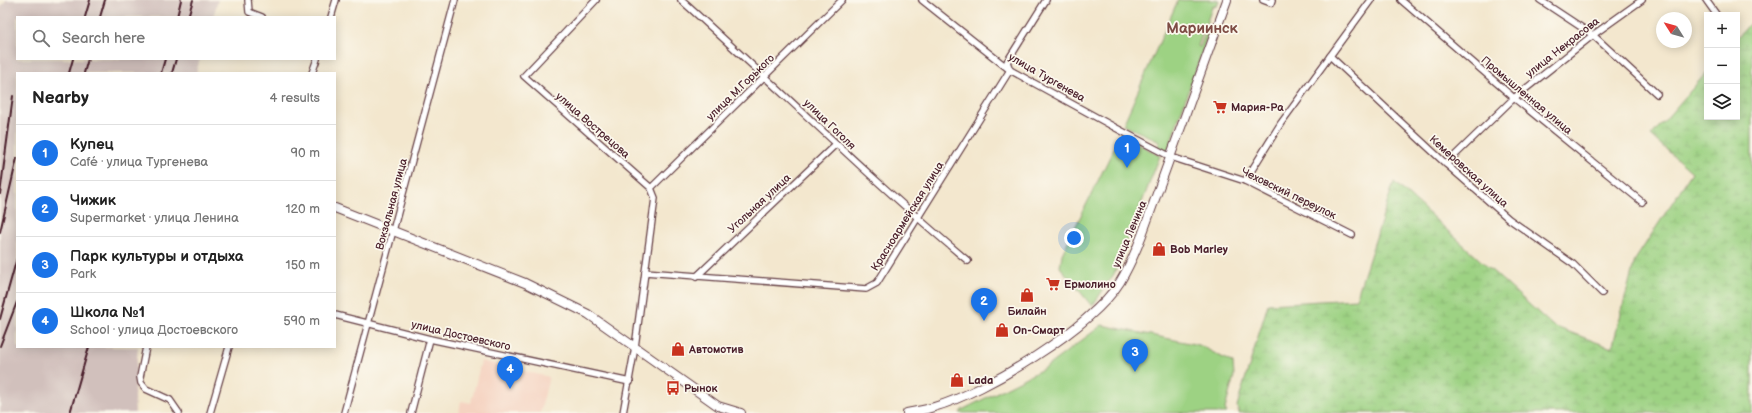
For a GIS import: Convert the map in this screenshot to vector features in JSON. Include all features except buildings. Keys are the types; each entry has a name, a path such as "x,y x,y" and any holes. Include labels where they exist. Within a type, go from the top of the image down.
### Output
{"main road":[{"name":"улица Ленина","path":"907,413 934,407 982,386 1052,344 1085,320 1102,304 1120,283 1133,258 1227,0"},
{"path":"336,208 525,283 588,314 718,406 741,413"}],"street":[{"path":"248,0 249,12 259,16"},
{"path":"330,16 336,0"},
{"name":"Вокзальная улица","path":"344,413 394,232 455,0"},
{"name":"улица Вострецова","path":"596,0 524,76 651,188"},
{"name":"улица Гоголя","path":"681,0 918,219 968,261"},
{"name":"улица М.Горького","path":"651,188 842,0"},
{"name":"улица Тургенева","path":"922,0 1010,70 1171,156"},
{"name":"Красноармейская улица","path":"645,272 866,289 877,283 1010,70 1007,62 1046,0"},
{"path":"1263,0 1271,3 1272,0"},
{"path":"1245,181 1281,122 1371,0"},
{"name":"Промышленная улица","path":"1401,0 1514,98 1642,202"},
{"path":"1540,0 1593,35 1657,94"},
{"name":"улица Некрасова","path":"1446,164 1514,98 1593,35 1642,0"},
{"path":"1706,0 1715,12"},
{"name":"Кемеровская улица","path":"1330,56 1446,164 1508,219 1573,264 1602,293"},
{"path":"312,72 317,60"},
{"name":"Угольная улица","path":"696,277 836,144"},
{"name":"Чеховский переулок","path":"1171,156 1245,181 1352,235"},
{"path":"623,413 630,382 655,198 651,188"},
{"name":"улица Достоевского","path":"336,315 369,322 430,339 630,382"},
{"path":"411,413 430,339"},
{"path":"146,348 140,377 141,383 146,389 170,400 179,413"},
{"path":"210,413 229,348"}],"shaded area":[{"path":"6,0 218,0 213,16 16,16 16,60 200,60 196,72 16,72 16,348 138,348 134,397 135,413 0,413 0,9"},
{"path":"481,361 549,377 540,413 459,413 461,401 471,403"}],"green space":[{"path":"1178,0 1219,0 1217,6 1213,5 1198,46 1200,47 1206,31 1209,32 1167,152 1158,147 1160,141 1123,125"},
{"path":"1752,21 1752,413 1239,413 1237,406 1268,304 1356,299 1394,182 1553,326 1612,348 1635,260 1692,172 1651,136 1704,75 1704,120 1740,120 1740,35"},
{"path":"1121,134 1160,156 1114,274 1093,305 1091,305 1060,267 1062,254"},
{"path":"1102,325 1199,345 1233,363 1234,376 1225,409 1227,413 960,413 962,410 1045,368"}],"railway":[{"path":"85,16 90,0"},
{"path":"100,16 105,0"},
{"path":"177,16 181,0"},
{"path":"188,16 193,0"},
{"path":"69,72 73,60"},
{"path":"84,72 88,60"},
{"path":"161,72 165,60"},
{"path":"172,72 176,60"},
{"path":"0,194 13,96"},
{"path":"0,232 16,162"},
{"path":"0,319 16,262"},
{"path":"0,346 16,305"},
{"path":"70,413 89,348"}],"place":[{"name":"Мария-Ра","path":"1220,107"},
{"name":"Купец","path":"1127,168"},
{"name":"Bob Marley","path":"1159,249"},
{"name":"Ермолино","path":"1053,284"},
{"name":"Билайн","path":"1027,295"},
{"name":"Чижик","path":"984,321"},
{"name":"On-Смарт","path":"1002,330"},
{"name":"Автомотив","path":"678,349"},
{"name":"Парк культуры и отдыха","path":"1135,372"},
{"name":"Lada","path":"957,380"},
{"name":"Рынок","path":"673,388"},
{"name":"Школа №1","path":"510,389"}],"district":[{"name":"Мариинск","path":"1202,28"}]}
